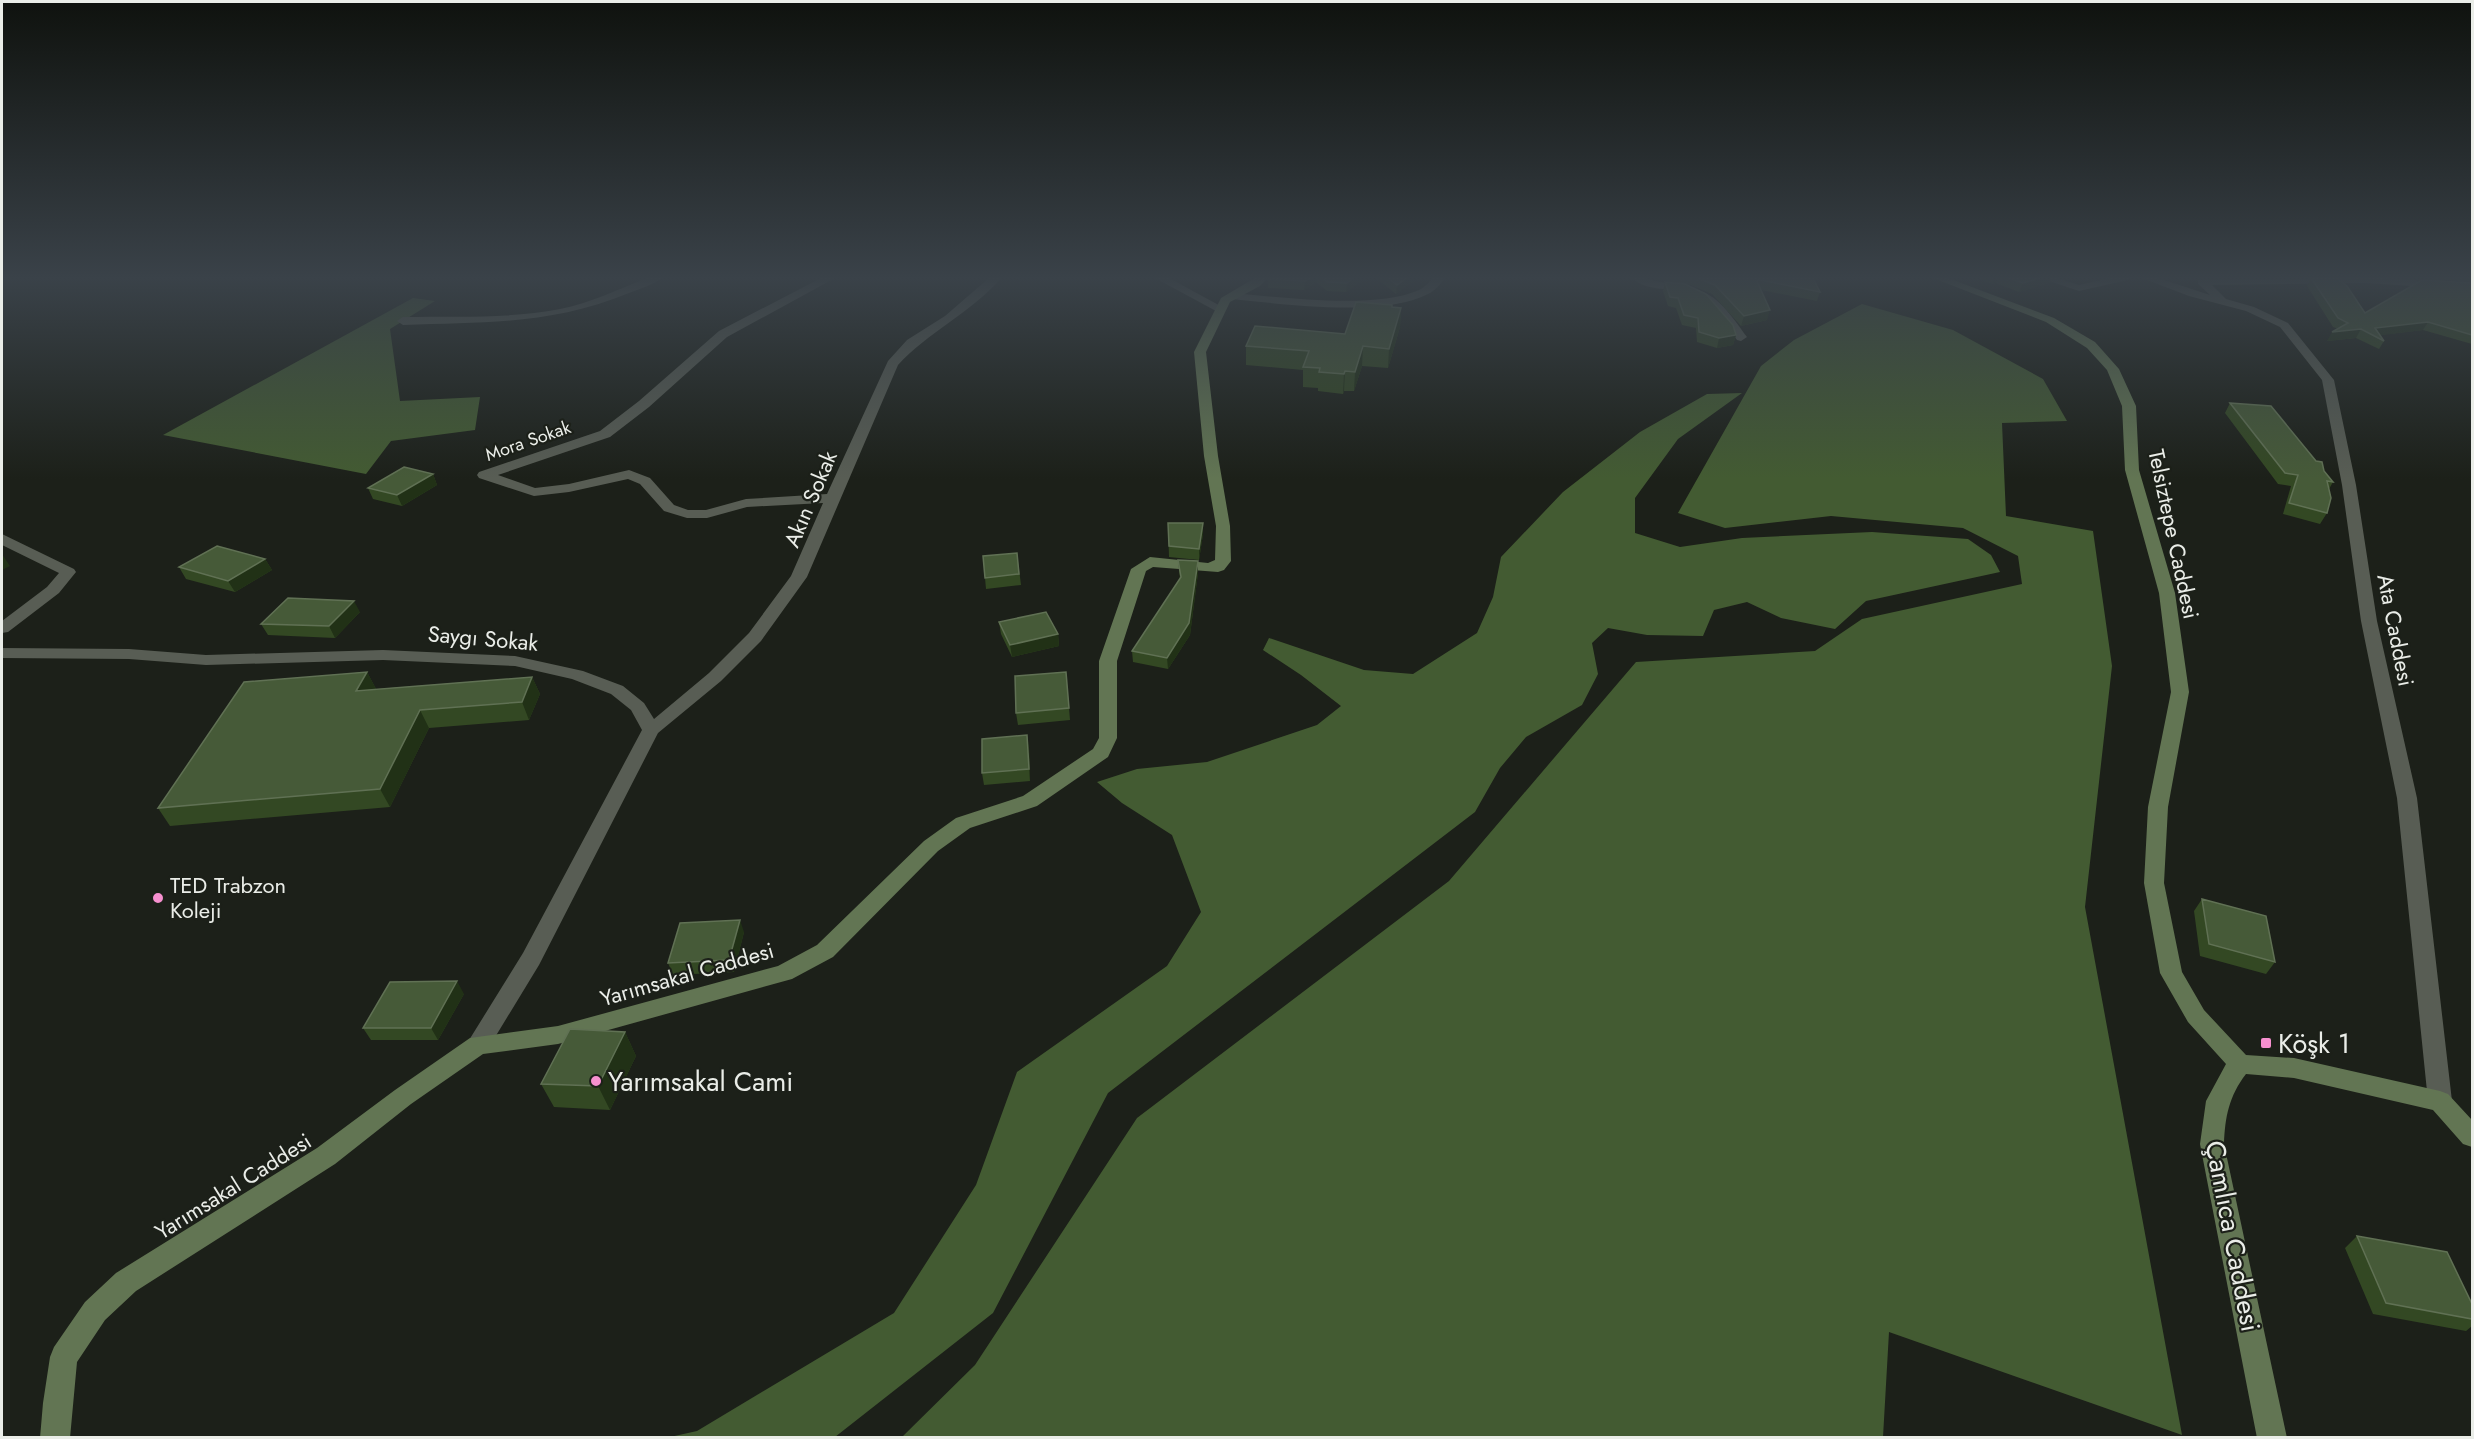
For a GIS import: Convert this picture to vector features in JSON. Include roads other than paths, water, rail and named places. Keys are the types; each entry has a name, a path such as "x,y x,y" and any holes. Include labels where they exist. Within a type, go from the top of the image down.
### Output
{"street":[{"name":"Mora Sokak","path":"710,345 644,404 605,434 484,475 534,492 569,488 629,474 645,481 669,508 687,514 707,514 747,503 832,498"},
{"name":"Akın Sokak","path":"651,730 715,676 755,637 799,577 892,364 908,345"},
{"name":"Yarımsakal Caddesi","path":"55,1437 57,1403 64,1357 95,1311 126,1282 326,1156 403,1097 478,1045 558,1035 784,973 825,951 924,853 963,823 1030,801 1101,753 1108,738 1108,661 1139,569 1150,562 1208,568 1218,567 1223,561 1222,526 1211,456 1200,352 1204,345"},
{"name":"Telsiztepe Caddesi","path":"2091,345 2113,369 2129,406 2132,470 2167,593 2180,692 2158,807 2154,883 2171,973 2196,1016 2240,1064"},
{"name":"Ata Caddesi","path":"2300,345 2328,380 2349,485 2369,621 2407,798 2440,1101"},
{"path":"2,539 68,572 53,590 2,628"},
{"name":"Saygı Sokak","path":"2,653 129,654 206,660 383,655 515,661 578,675 617,690 638,707 651,730"},
{"path":"478,1045 531,959 651,730"},
{"path":"2240,1064 2294,1068 2440,1101 2472,1136"},
{"name":"Çamlıca Caddesi","path":"2240,1064 2223,1084 2213,1112 2212,1144 2272,1437"}],"place":[{"name":"TED Trabzon Koleji","path":"158,898"},
{"name":"Köşk 1","path":"2266,1043"},
{"name":"Yarımsakal Cami","path":"596,1081"}]}
